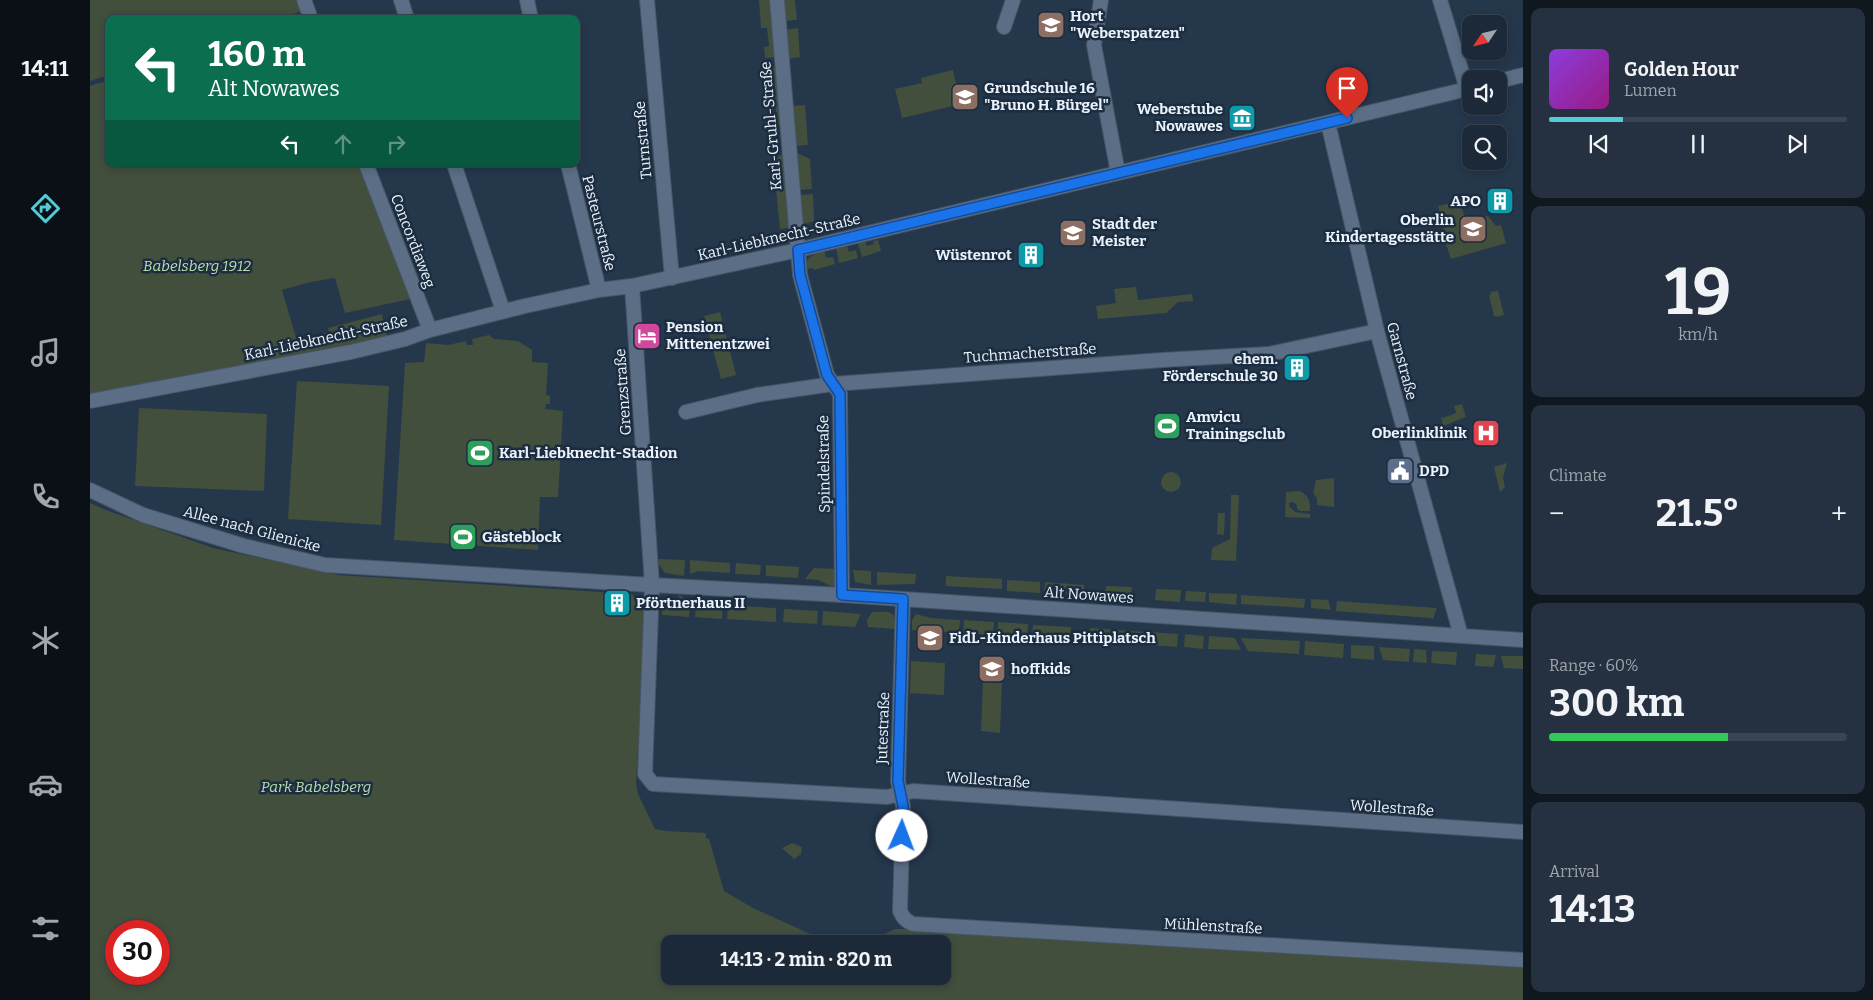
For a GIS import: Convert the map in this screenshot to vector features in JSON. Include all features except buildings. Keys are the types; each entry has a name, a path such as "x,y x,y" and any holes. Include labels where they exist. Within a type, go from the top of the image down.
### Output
{"street":[{"path":"304,0 310,15"},
{"path":"401,0 406,15"},
{"path":"527,0 531,15"},
{"name":"Turnstraße","path":"647,0 672,278"},
{"name":"Karl-Gruhl-Straße","path":"777,0 798,250"},
{"path":"1004,27 1013,0"},
{"path":"1101,0 1094,45 1118,173"},
{"path":"1440,0 1463,70"},
{"path":"1507,79 1523,75"},
{"name":"Karl-Liebknecht-Straße","path":"90,401 351,352 405,339 430,330 503,311 599,290 672,278 798,250 1462,91"},
{"name":"Garnstraße","path":"1328,122 1377,331 1461,636"},
{"name":"Concordiaweg","path":"367,167 430,330"},
{"path":"455,167 503,311"},
{"name":"Pasteurstraße","path":"569,167 599,290"},
{"name":"Spindelstraße","path":"798,250 800,275 827,375 840,394 842,595"},
{"name":"Grenzstraße","path":"632,286 652,585"},
{"name":"Tuchmacherstraße","path":"686,412 757,395 833,384 1269,354 1377,331"},
{"name":"Allee nach Glienicke","path":"90,490 143,515 244,546 325,565 652,585"},
{"name":"Alt Nowawes","path":"652,585 842,595 1523,640"},
{"name":"Wollestraße","path":"652,585 646,774 651,782 658,786 887,797 913,791 1523,832"},
{"name":"Jutestraße","path":"902,918 900,911 903,806 898,781 903,599"},
{"name":"Mühlenstraße","path":"902,918 914,924 1523,960"}],"green space":[{"path":"90,0 299,0 302,11 290,15 105,15 105,76 90,81"},
{"path":"759,0 771,0 776,57 765,58 764,47 769,46 767,28 761,28"},
{"path":"782,0 795,0 797,20 784,21"},
{"path":"798,28 800,57 787,59 785,30"},
{"path":"773,68 778,68 783,124 777,125"},
{"path":"953,70 961,104 902,118 895,89 922,83 921,78"},
{"name":"Babelsberg 1912","path":"105,81 105,167 364,167 415,298 345,313 335,278 310,282 282,290 297,341 329,332 328,328 382,314 388,341 90,397 90,86"},
{"path":"805,105 808,145 795,146 792,106"},
{"path":"795,152 810,159 812,189 799,190"},
{"path":"785,153 792,227 780,229 773,159"},
{"path":"813,194 814,221 802,225 800,195"},
{"name":"Oberlin Kindertagesstätte","path":"1460,201 1466,222 1488,216 1496,226 1501,225 1506,243 1451,259 1442,232 1444,231 1438,206"},
{"path":"864,239 867,246 874,244 873,241 878,240 881,251 862,257 857,241"},
{"path":"846,243 849,252 856,250 858,258 839,263 836,247"},
{"path":"824,249 826,258 833,257 835,264 814,270 813,268 807,269 807,260"},
{"path":"1136,287 1138,300 1192,294 1193,301 1178,302 1166,313 1098,319 1096,306 1116,303 1114,289"},
{"path":"1498,291 1504,315 1497,317 1494,316 1489,295 1491,292"},
{"path":"720,312 736,375 721,379 704,316"},
{"name":"Karl-Liebknecht-Stadion","path":"489,335 494,339 518,341 532,350 532,362 548,363 546,395 550,396 550,404 546,404 545,409 563,411 558,497 540,497 538,550 394,540 405,363 424,362 426,343 448,345 466,341 467,345 473,345 472,339"},
{"path":"297,381 389,386 381,525 288,519"},
{"path":"1462,404 1466,417 1443,426 1441,416 1443,418 1456,413 1454,406"},
{"path":"139,408 267,414 264,491 135,486"},
{"path":"1507,463 1503,477 1505,487 1500,492 1494,467"},
{"path":"1171,472 1178,475 1181,482 1178,489 1171,492 1164,489 1161,482 1164,475"},
{"path":"1334,478 1334,507 1317,505 1317,498 1313,493 1316,480"},
{"path":"1299,491 1305,494 1308,499 1310,511 1300,511 1297,509 1297,505 1292,502 1289,503 1289,506 1295,512 1310,514 1310,518 1285,517 1286,492"},
{"path":"1231,495 1239,495 1236,561 1211,560 1212,548 1230,539"},
{"name":"Park Babelsberg","path":"90,503 213,548 338,575 632,594 646,613 636,784 638,794 655,829 706,833 724,891 753,908 813,935 661,935 661,985 951,985 951,935 882,935 895,929 910,929 1523,966 1523,1000 90,1000"},
{"path":"1218,513 1225,513 1224,535 1217,534"},
{"path":"658,559 685,560 684,576 665,573 659,565"},
{"path":"690,560 730,563 730,573 698,571 690,574"},
{"path":"736,563 761,565 760,575 735,574"},
{"path":"766,565 799,567 798,578 766,576"},
{"path":"814,568 838,569 837,581 833,587 818,580 805,579"},
{"path":"853,570 871,571 871,585 855,582"},
{"path":"877,572 916,574 915,584 877,585"},
{"path":"946,576 1002,579 1002,589 946,586"},
{"path":"1007,580 1040,582 1040,593 1007,591"},
{"path":"1045,582 1084,585 1084,595 1044,592"},
{"path":"1106,586 1132,587 1131,597 1105,595"},
{"path":"1156,589 1181,590 1180,602 1155,600"},
{"path":"1186,591 1206,592 1205,602 1185,601"},
{"path":"1209,593 1237,594 1236,605 1209,602"},
{"path":"679,595 690,602 689,617 662,615 662,598 678,599"},
{"path":"1241,595 1305,599 1304,608 1241,604"},
{"path":"1311,599 1328,600 1331,610 1311,608"},
{"path":"1337,601 1437,608 1433,619 1336,611"},
{"path":"696,602 723,604 722,619 695,617"},
{"path":"728,605 776,608 776,622 727,619"},
{"path":"784,609 818,611 817,624 783,622"},
{"path":"823,611 861,614 855,627 822,625"},
{"path":"872,612 891,613 894,618 895,629 868,627 867,620"},
{"path":"916,614 931,618 960,620 959,633 912,630 912,620"},
{"path":"964,620 994,622 993,635 963,633"},
{"path":"998,622 1028,624 1027,637 997,635"},
{"path":"1033,625 1071,627 1070,640 1032,638"},
{"path":"1090,628 1145,632 1145,645 1089,641"},
{"path":"1150,632 1178,634 1177,647 1149,645"},
{"path":"1185,634 1204,636 1203,649 1184,647"},
{"path":"1209,636 1235,638 1241,650 1208,649"},
{"path":"1241,638 1300,641 1299,654 1248,651"},
{"path":"1305,641 1344,644 1343,658 1304,655"},
{"path":"1351,645 1374,646 1374,660 1351,658"},
{"path":"1379,647 1410,649 1409,662 1383,660"},
{"path":"1414,649 1426,650 1427,663 1413,662"},
{"path":"1432,651 1457,652 1456,665 1431,663"},
{"path":"1476,654 1496,655 1493,667 1475,666"},
{"path":"1501,656 1523,656 1523,669 1504,668"},
{"path":"990,658 996,658 995,683 1002,683 1000,733 981,731 983,680 989,680"},
{"path":"911,661 945,663 944,695 910,693"},
{"path":"792,843 802,847 801,854 794,859 782,848"}],"place":[{"name":"Hort \"Weberspatzen\"","path":"1051,25"},
{"name":"Grundschule 16 \"Bruno H. Bürgel\"","path":"965,97"},
{"name":"Weberstube Nowawes","path":"1242,118"},
{"name":"APO","path":"1500,201"},
{"name":"Oberlin Kindertagesstätte","path":"1473,229"},
{"name":"Stadt der Meister","path":"1073,233"},
{"name":"Wüstenrot","path":"1031,255"},
{"name":"Pension Mittenentzwei","path":"647,336"},
{"name":"ehem. Förderschule 30","path":"1297,368"},
{"name":"Amvicu Trainingsclub","path":"1167,426"},
{"name":"Oberlinklinik","path":"1486,433"},
{"name":"Karl-Liebknecht-Stadion","path":"480,453"},
{"name":"DPD","path":"1400,471"},
{"name":"Gästeblock","path":"463,537"},
{"name":"Pförtnerhaus II","path":"617,603"},
{"name":"FidL-Kinderhaus Pittiplatsch","path":"930,638"},
{"name":"hoffkids","path":"992,669"}],"route":[{"path":"902,836 903,806 898,781 903,599 842,595 840,394 827,375 800,275 798,250 1347,118"}]}
